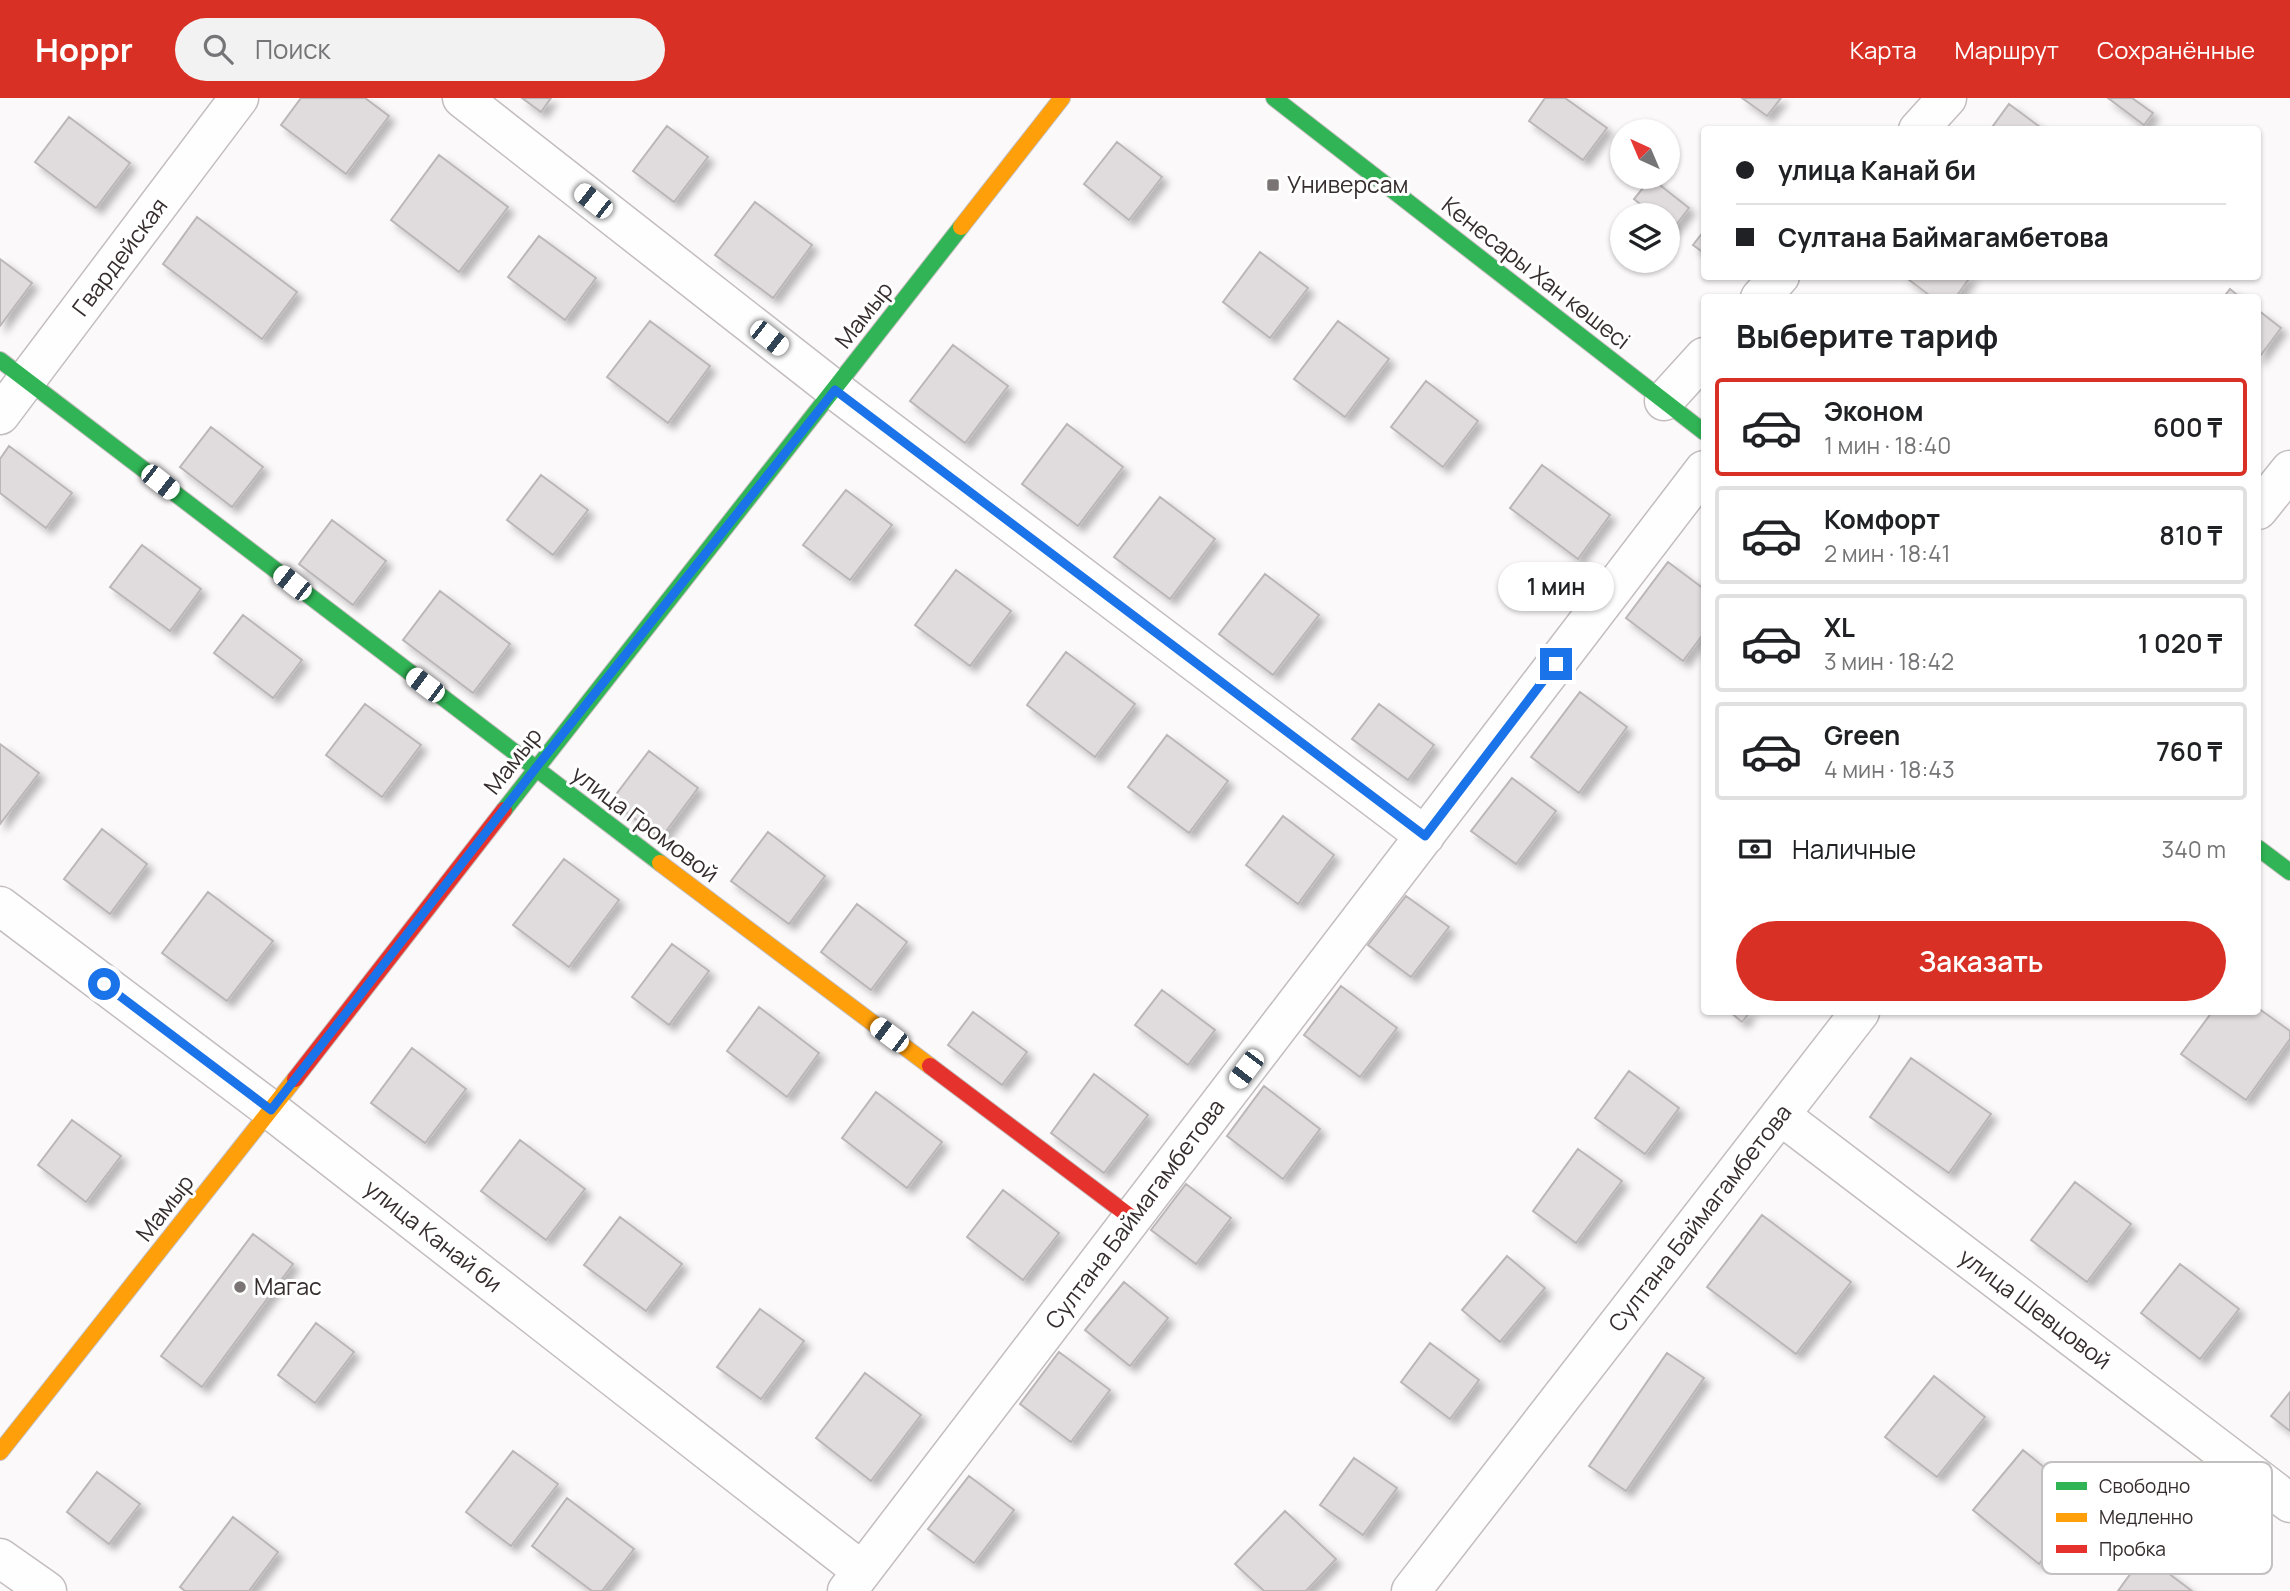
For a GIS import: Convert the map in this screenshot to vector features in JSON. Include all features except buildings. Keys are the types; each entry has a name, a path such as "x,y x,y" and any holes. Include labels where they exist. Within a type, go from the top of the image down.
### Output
{"street":[{"name":"Гвардейская","path":"0,415 14,370 239,98"},
{"path":"462,98 835,390 1425,836"},
{"name":"Мамыр","path":"0,1452 271,1110 1062,98"},
{"name":"Кенесары Хан көшесі","path":"1274,98 1701,430"},
{"path":"1921,126 1947,98"},
{"path":"1764,294 1776,280"},
{"path":"1664,401 1701,360"},
{"name":"улица Громовой","path":"14,370 535,769 1132,1218"},
{"path":"2261,506 2290,470"},
{"name":"Султана Баймагамбетова","path":"854,1581 1701,474"},
{"path":"2261,850 2290,872"},
{"name":"улица Канай би","path":"0,906 271,1110 854,1581"},
{"name":"Султана Баймагамбетова","path":"1411,1591 1858,1015"},
{"name":"улица Шевцовой","path":"1780,1115 2236,1462"},
{"name":"улица Шевцовой","path":"2272,1489 2290,1503"},
{"path":"0,1558 47,1591"}],"traffic: fast":[{"path":"1274,98 1701,430"},
{"path":"504,810 961,227"},
{"path":"0,360 660,863"},
{"path":"2261,850 2290,872"}],"traffic: slow":[{"path":"961,227 1062,98"},
{"path":"660,863 930,1066"},
{"path":"0,1452 295,1079"}],"traffic: jam":[{"path":"295,1079 504,810"},
{"path":"930,1066 1132,1218"}],"place":[{"name":"Универсам","path":"1273,185"},
{"name":"Магас","path":"240,1287"}],"route":[{"path":"104,984 271,1110 535,769 835,390 1425,836 1556,664"}]}
